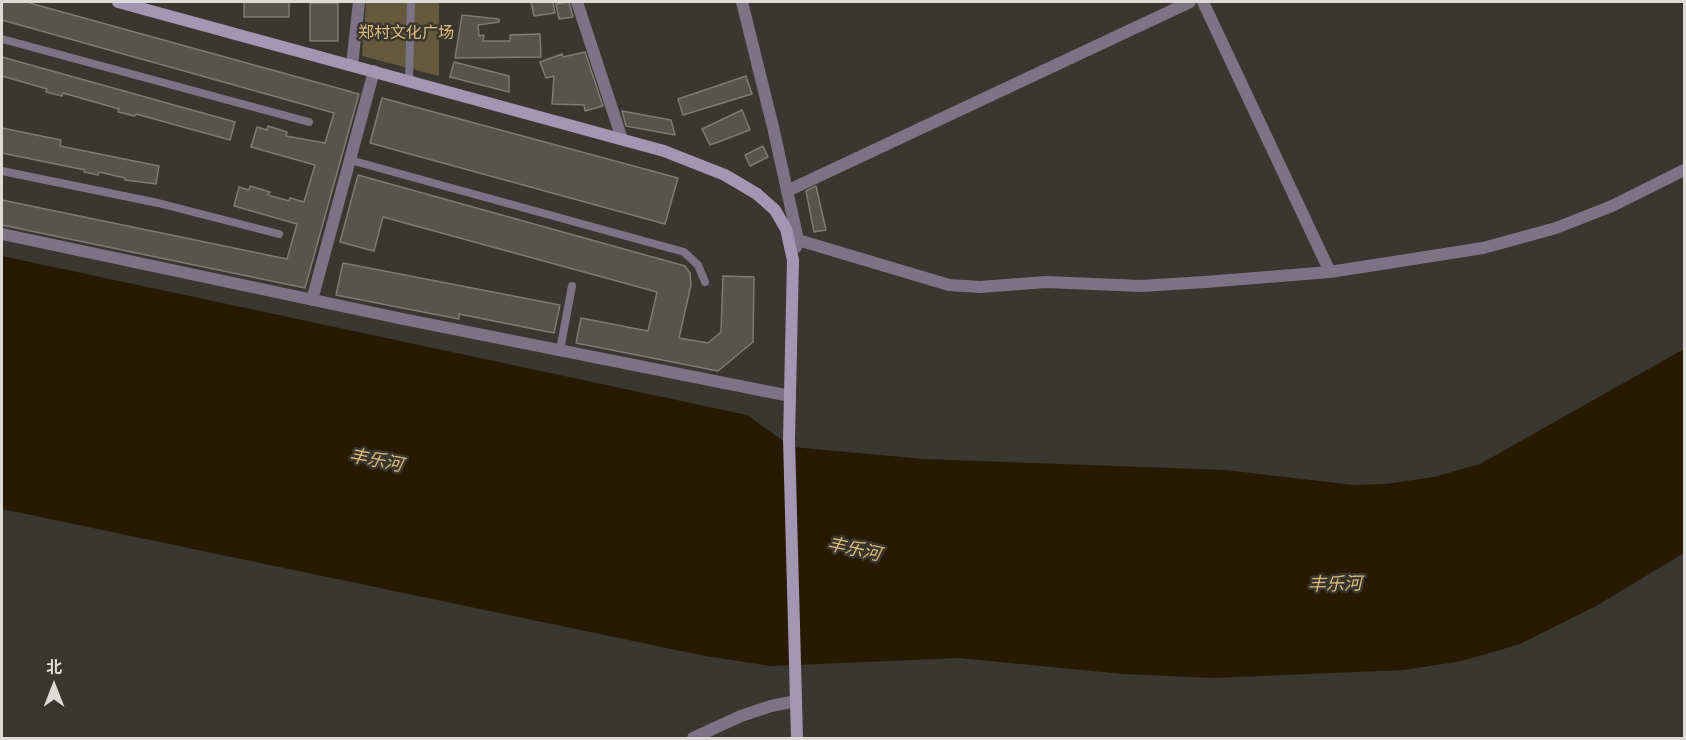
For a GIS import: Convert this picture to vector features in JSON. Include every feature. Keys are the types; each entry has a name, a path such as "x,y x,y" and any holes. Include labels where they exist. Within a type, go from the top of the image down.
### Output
{"main road":[{"path":"118,2 622,139 708,167 757,194 782,220 789,238 793,260 789,439 796,738"}],"street":[{"path":"352,65 359,2"},
{"path":"577,2 622,139"},
{"path":"742,2 798,240 793,260"},
{"path":"787,190 1190,2"},
{"path":"1203,2 1330,272"},
{"path":"312,300 374,71"},
{"path":"798,240 949,285 980,287 1046,282 1095,286 1141,286 1330,272 1484,248 1522,238 1612,206 1684,170"},
{"path":"2,234 312,300 790,396"},
{"path":"693,738 751,713 796,701"}],"lane":[{"path":"409,81 411,2"},
{"path":"2,39 309,122"},
{"path":"350,160 684,252 698,265 705,282"},
{"path":"2,171 158,203 279,234"},
{"path":"560,350 572,286"}],"green space":[{"name":"郑村文化广场","path":"366,2 439,2 439,76 362,56"}],"water":[{"name":"丰乐河","path":"2,256 747,415 792,447 924,459 1226,470 1353,485 1386,484 1434,477 1480,464 1684,349 1684,553 1596,606 1520,644 1462,661 1404,670 1214,678 1123,674 959,658 771,666 705,656 2,509"}],"building":[{"path":"2,2 26,2 359,94 305,288 2,225 2,200 287,259 297,224 234,206 239,187 249,190 250,186 270,192 268,195 289,201 290,198 304,202 315,165 251,147 257,127 267,130 268,126 287,132 286,136 325,143 334,113 2,20"},
{"path":"244,2 289,2 289,17 244,17"},
{"path":"531,2 553,2 555,13 534,16"},
{"path":"569,2 573,17 559,19 556,4"},
{"path":"310,3 338,3 338,41 310,41"},
{"path":"462,15 499,19 499,22 478,25 479,36 484,35 483,41 510,41 510,35 540,34 541,57 455,58"},
{"path":"585,52 603,106 585,111 584,105 552,104 554,76 546,78 540,62 562,54 563,57"},
{"path":"2,57 235,122 230,140 136,114 135,116 118,112 119,109 63,93 62,96 46,92 47,89 2,76"},
{"path":"454,62 509,76 509,92 450,77"},
{"path":"746,76 752,94 683,115 678,99"},
{"path":"382,98 678,178 665,224 370,143"},
{"path":"742,110 750,130 710,145 702,129"},
{"path":"622,111 671,120 675,135 626,126"},
{"path":"2,128 61,140 60,146 159,166 156,184 125,180 125,178 99,172 98,175 84,172 85,170 2,153"},
{"path":"763,146 768,157 750,166 745,155"},
{"path":"358,175 685,266 690,273 691,285 679,338 708,343 721,332 723,276 754,277 753,342 718,371 576,343 581,318 648,331 657,292 383,217 374,251 340,242"},
{"path":"816,186 826,230 814,232 806,191"},
{"path":"343,263 560,305 554,333 459,314 459,319 336,295"}]}
